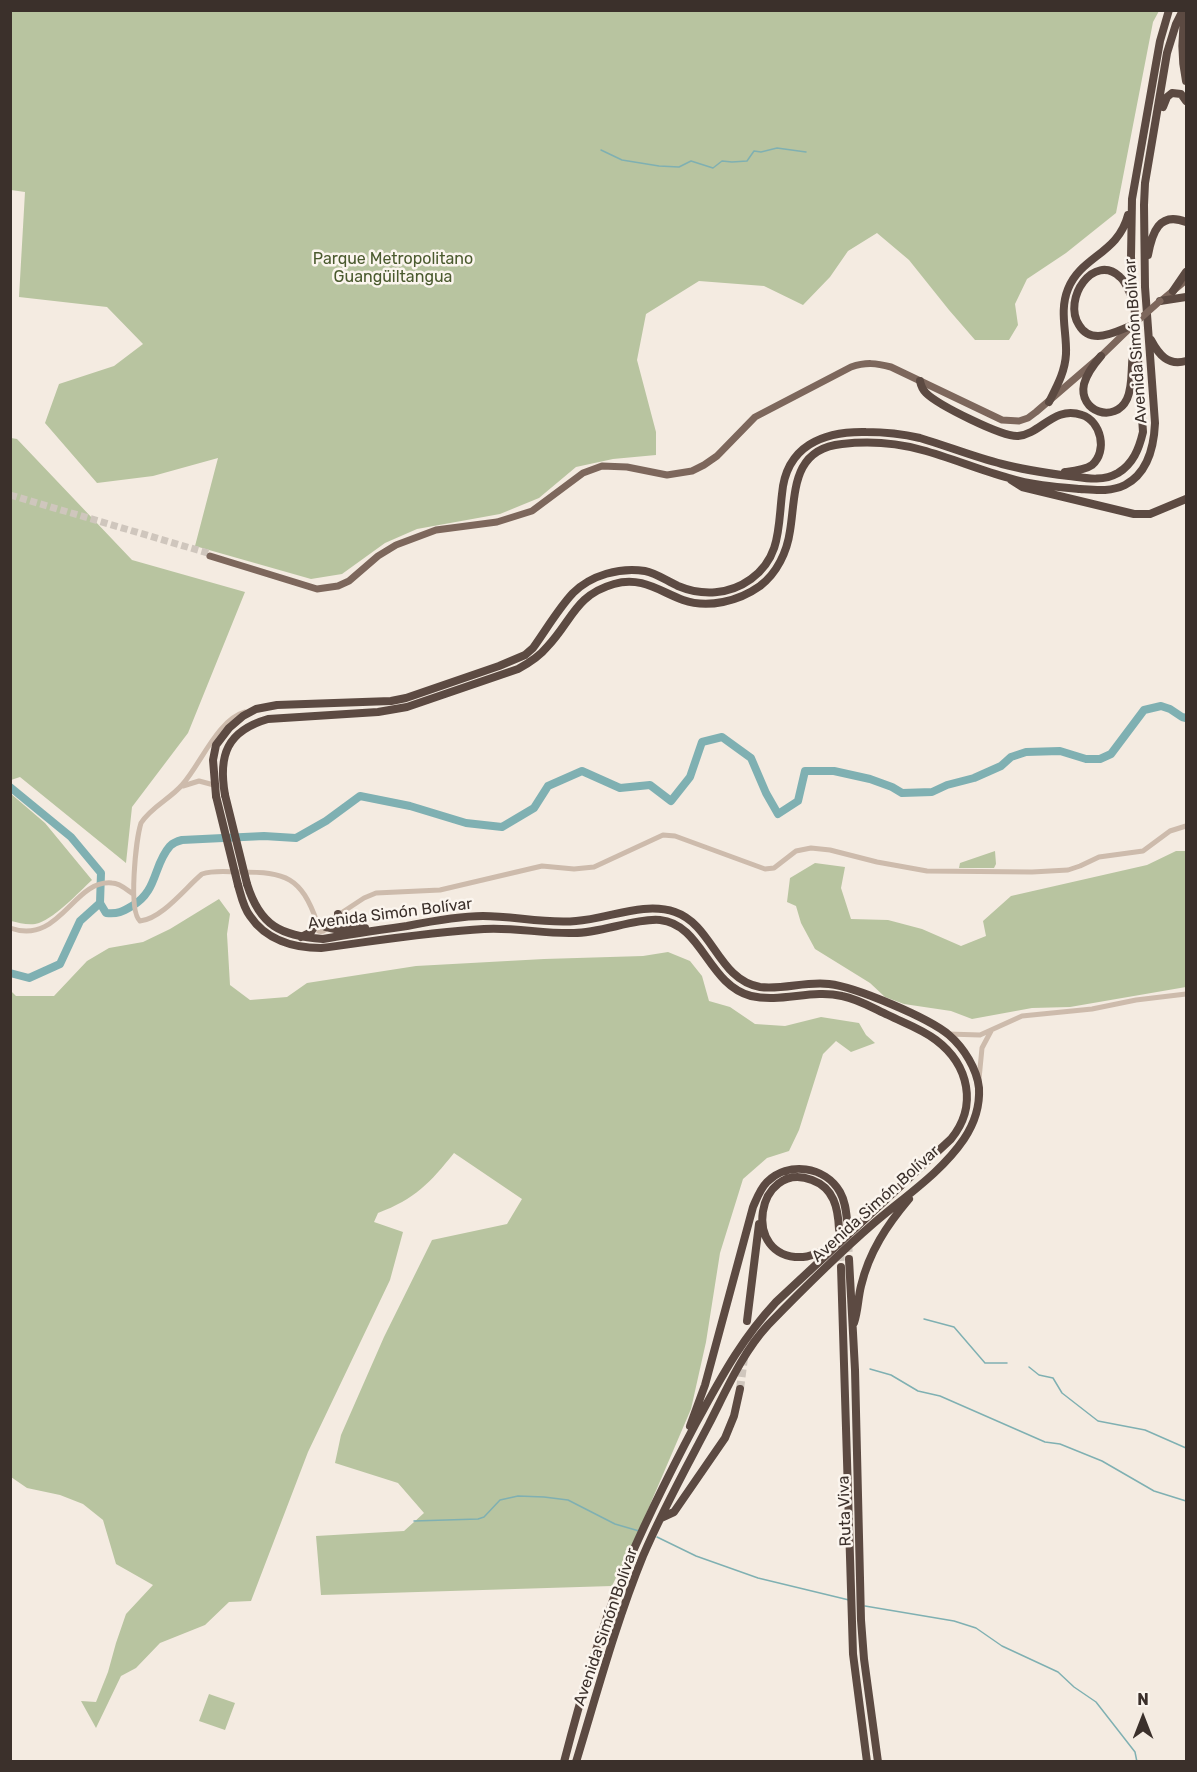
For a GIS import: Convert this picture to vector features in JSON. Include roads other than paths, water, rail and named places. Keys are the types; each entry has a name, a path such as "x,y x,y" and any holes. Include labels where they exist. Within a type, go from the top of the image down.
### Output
{"highway":[{"name":"Avenida Simón Bolívar","path":"564,1761 581,1696 621,1580 681,1452 736,1351 755,1324 776,1302 951,1139 959,1129 966,1111 968,1100 963,1076 952,1055 934,1038 859,1002 843,996 826,994 765,998 735,989 716,972 686,931 672,923 658,920 576,933 486,929 321,948 303,948 281,941 260,927 250,916 238,885 214,785 213,760 216,745 229,728 256,709 277,705 391,701 415,695 525,655 533,648 573,593 586,582 606,573 646,572 695,592 715,593 735,588 761,571 772,555 778,537 785,476 794,459 818,438 837,433 892,433 919,438 1001,464 1043,472 1093,479 1117,474 1136,455 1143,432 1131,257 1132,199 1160,41 1168,10"},
{"name":"Avenida Simón Bolívar","path":"576,1761 621,1616 643,1556 748,1351 764,1329 864,1232 918,1187 962,1142 973,1125 978,1108 979,1087 968,1058 948,1034 870,995 845,986 817,983 760,987 745,982 733,974 697,928 683,915 671,910 640,910 575,921 485,916 456,918 323,939 301,937 283,931 265,920 253,902 247,884 222,774 228,747 250,724 268,719 378,712 407,707 518,669 535,659 548,647 580,603 595,591 617,583 632,581 649,584 684,600 704,604 734,599 760,586 778,566 786,548 797,479 811,456 822,449 840,444 870,442 902,446 923,450 1010,479 1102,491 1124,485 1140,473 1150,457 1155,423 1145,271 1145,183 1156,129 1167,53 1176,24 1185,11"},
{"path":"1185,11 1182,48 1186,81"},
{"path":"1156,129 1167,97 1172,93 1181,94 1186,101"},
{"path":"1049,402 1065,365 1063,313 1069,286 1081,270 1121,234 1132,199"},
{"path":"1145,271 1151,238 1157,227 1170,219 1186,222"},
{"path":"1133,325 1105,335 1090,335 1080,328 1074,308 1076,294 1082,283 1091,275 1102,271 1114,272 1120,277 1135,303"},
{"path":"1173,291 1186,272"},
{"path":"1160,301 1186,297"},
{"path":"1150,336 1156,350 1166,360 1178,363 1186,361"},
{"path":"1101,356 1088,374 1083,391 1090,407 1097,412 1108,413 1120,408 1128,396 1132,357 1137,341"},
{"path":"920,381 928,395 977,422 1009,436 1025,434 1062,414 1077,414 1089,418 1098,429 1101,441 1096,460 1085,469 1077,471 1043,472"},
{"path":"1010,479 1022,487 1134,514 1150,514 1186,499"},
{"path":"338,914 344,926 365,928"},
{"path":"301,937 311,932 316,923"},
{"path":"326,925 341,930 391,928"},
{"path":"681,1452 705,1385 758,1194 766,1183 787,1171 801,1168 813,1170 836,1186 845,1204 847,1220"},
{"path":"747,1321 754,1254 763,1204 768,1194 778,1184 790,1179 806,1178 820,1184 835,1200 839,1229"},
{"path":"852,1327 856,1318 863,1278 874,1249 887,1227 918,1187"},
{"path":"761,1216 763,1232 774,1248 788,1255 810,1256 838,1245"},
{"name":"Ruta Viva","path":"849,1259 861,1620 878,1761"},
{"name":"Ruta Viva","path":"841,1266 854,1654 867,1761"},
{"path":"661,1518 674,1512 725,1438 734,1416 740,1389"}],"main road":[{"path":"211,555 307,582 324,585 342,580 396,545 424,533 497,522 532,511 583,473 602,466 627,466 667,475 692,471 717,456 756,417 851,367 863,363 891,367 1002,420 1028,418 1049,402 1186,279"}],"street":[{"path":"256,709 236,716 224,727 181,786 141,823 133,897 138,920 143,921 162,910 202,874 265,872 286,878 307,896 316,929 320,931 324,930 338,914 376,893 440,890 542,866 574,869 594,867 663,835 675,836 765,869 774,868 796,852 812,848 927,871 1032,872 1068,870 1099,857 1143,851 1170,831 1186,826"},
{"path":"181,786 199,781 214,785"},
{"path":"10,928 29,931 45,927 94,887 111,882 123,887 133,897"},
{"path":"316,923 322,920 326,925"},
{"path":"948,1034 971,1035 991,1031 1022,1016 1092,1009 1136,1000 1186,994"},
{"path":"979,1087 982,1047 991,1031"}],"waterway":[{"path":"601,150 622,160 659,166 679,167 691,161 713,168 722,161 747,161 754,151 761,152 777,148 806,152"},
{"path":"10,973 29,978 60,964 80,921 100,903 106,913 114,913 125,910 140,900 147,893 165,853 176,842 264,836 296,838 326,821 360,796 410,806 466,823 502,827 534,808 548,786 582,771 620,788 650,785 671,801 690,777 702,742 722,737 751,758 778,814 798,801 805,771 834,771 870,779 902,793 932,792 947,785 974,778 1001,766 1011,757 1026,752 1060,751 1086,759 1100,759 1111,754 1144,710 1161,706 1186,718"},
{"path":"10,787 71,837 101,873 100,903"},
{"path":"924,1319 954,1327 985,1363 1007,1363"},
{"path":"1029,1367 1039,1375 1053,1378 1062,1393 1098,1421 1145,1430 1186,1448"},
{"path":"870,1369 891,1375 918,1391 940,1396 1045,1442 1060,1444 1102,1461 1154,1491 1186,1501"},
{"path":"414,1521 478,1519 484,1517 500,1500 518,1496 544,1497 568,1500 615,1524 639,1531"},
{"path":"657,1537 696,1556 758,1578 849,1600"},
{"path":"865,1606 954,1621 976,1628 1002,1646 1058,1672 1074,1687 1096,1702 1135,1752 1137,1762"}],"tunnel":[{"path":"10,495 211,554"},
{"path":"847,1220 849,1259"},
{"path":"839,1229 841,1267"},
{"path":"740,1389 744,1358"}],"park label":[{"name":"Parque Metropolitano Guangüiltangua","path":"393,268"}]}
